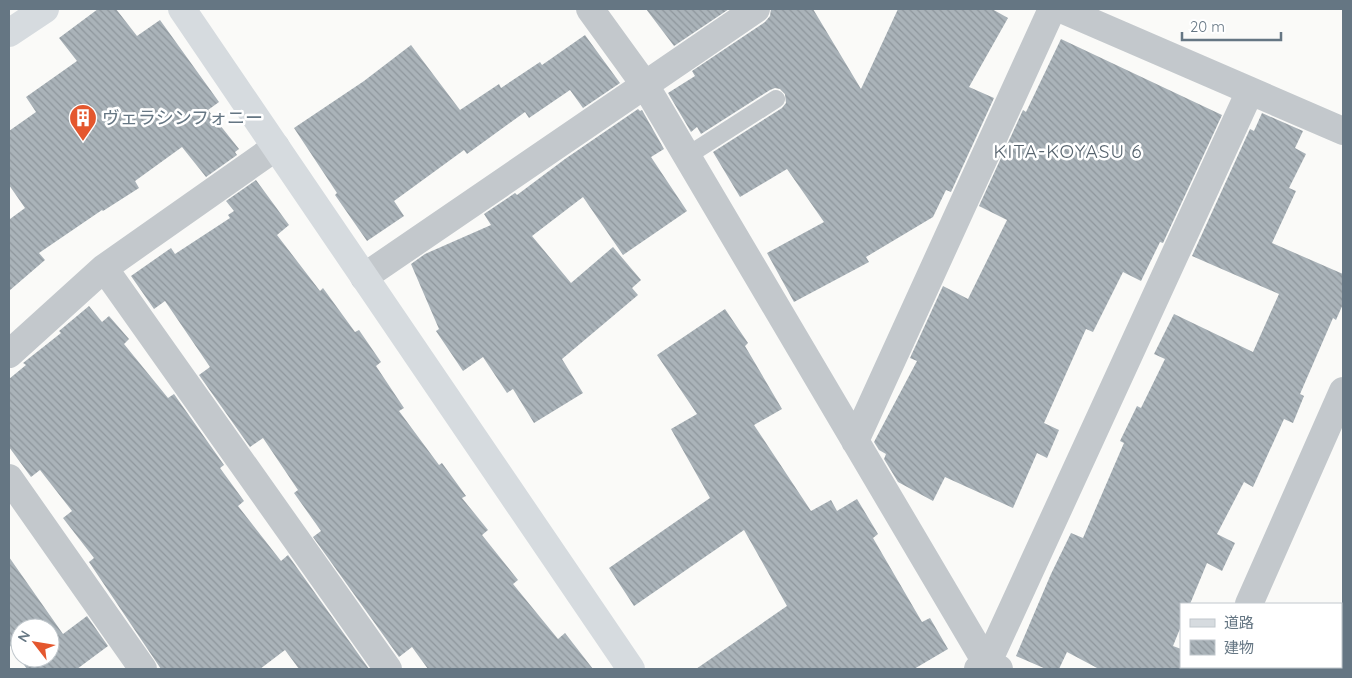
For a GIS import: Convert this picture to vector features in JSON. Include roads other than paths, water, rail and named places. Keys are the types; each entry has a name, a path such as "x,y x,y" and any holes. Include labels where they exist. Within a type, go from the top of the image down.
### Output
{"street":[{"path":"9,33 45,9"},
{"path":"182,9 631,669"},
{"path":"590,9 645,86 988,667"},
{"path":"364,277 756,9"},
{"path":"856,441 1052,9"},
{"path":"1061,9 1343,131"},
{"path":"988,667 1250,91"},
{"path":"9,354 104,268 276,147"},
{"path":"104,268 388,669"},
{"path":"1249,603 1343,391"},
{"path":"9,478 143,669"}],"lane":[{"path":"687,156 776,99"}],"place":[{"name":"ヴェラシンフォニー","path":"83,142"}],"district":[{"name":"KITA-KOYASU 6","path":"1068,151"}]}
